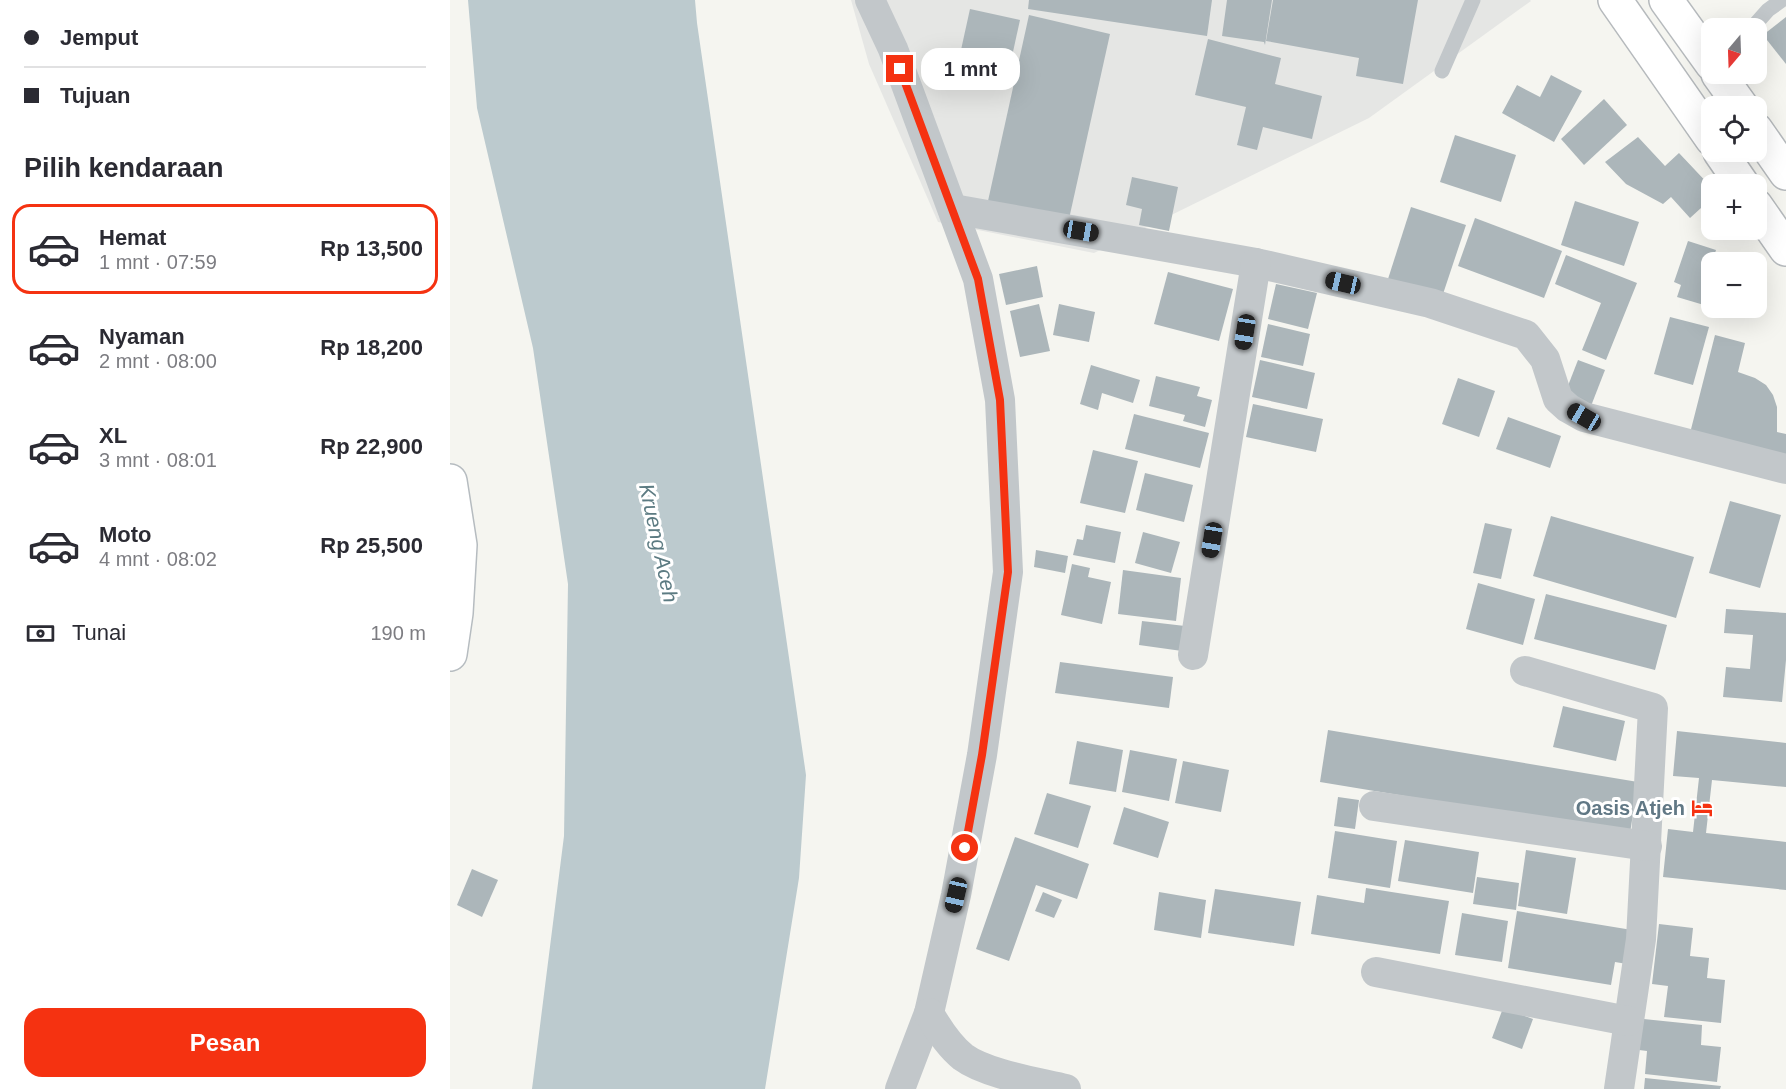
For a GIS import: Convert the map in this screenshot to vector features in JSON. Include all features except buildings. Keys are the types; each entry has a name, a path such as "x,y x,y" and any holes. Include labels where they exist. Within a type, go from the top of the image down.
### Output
{"main road":[{"path":"1615,0 1701,123"},
{"path":"1666,0 1701,49"},
{"path":"1767,146 1786,173"},
{"path":"1767,222 1786,249"},
{"path":"450,481 460,545 456,613 450,654"}],"street":[{"path":"870,0 893,50 978,279 1000,400 1008,572 982,755 956,895 929,1013 900,1089"},
{"path":"953,209 1256,263 1430,303 1526,335 1545,359 1558,399 1584,417 1786,470"},
{"path":"1193,655 1256,263"},
{"path":"1525,671 1653,708 1641,939 1618,1089"},
{"path":"1374,806 1647,846"},
{"path":"1376,972 1628,1021"},
{"path":"929,1013 942,1036 964,1058 987,1069 1066,1089"}],"lane":[{"path":"1442,70 1473,0"},
{"path":"1761,18 1782,0"}],"shaded area":[{"path":"851,0 1531,1 1369,118 1094,253 938,222 869,64"}],"water":[{"name":"Krueng Aceh","path":"468,0 695,0 806,775 799,878 765,1089 532,1089 564,836 568,584 533,348 477,108"}],"place":[{"name":"Oasis Atjeh","path":"1702,808"}],"route":[{"path":"900,69 978,279 1000,400 1008,572 982,755 965,848"}]}
